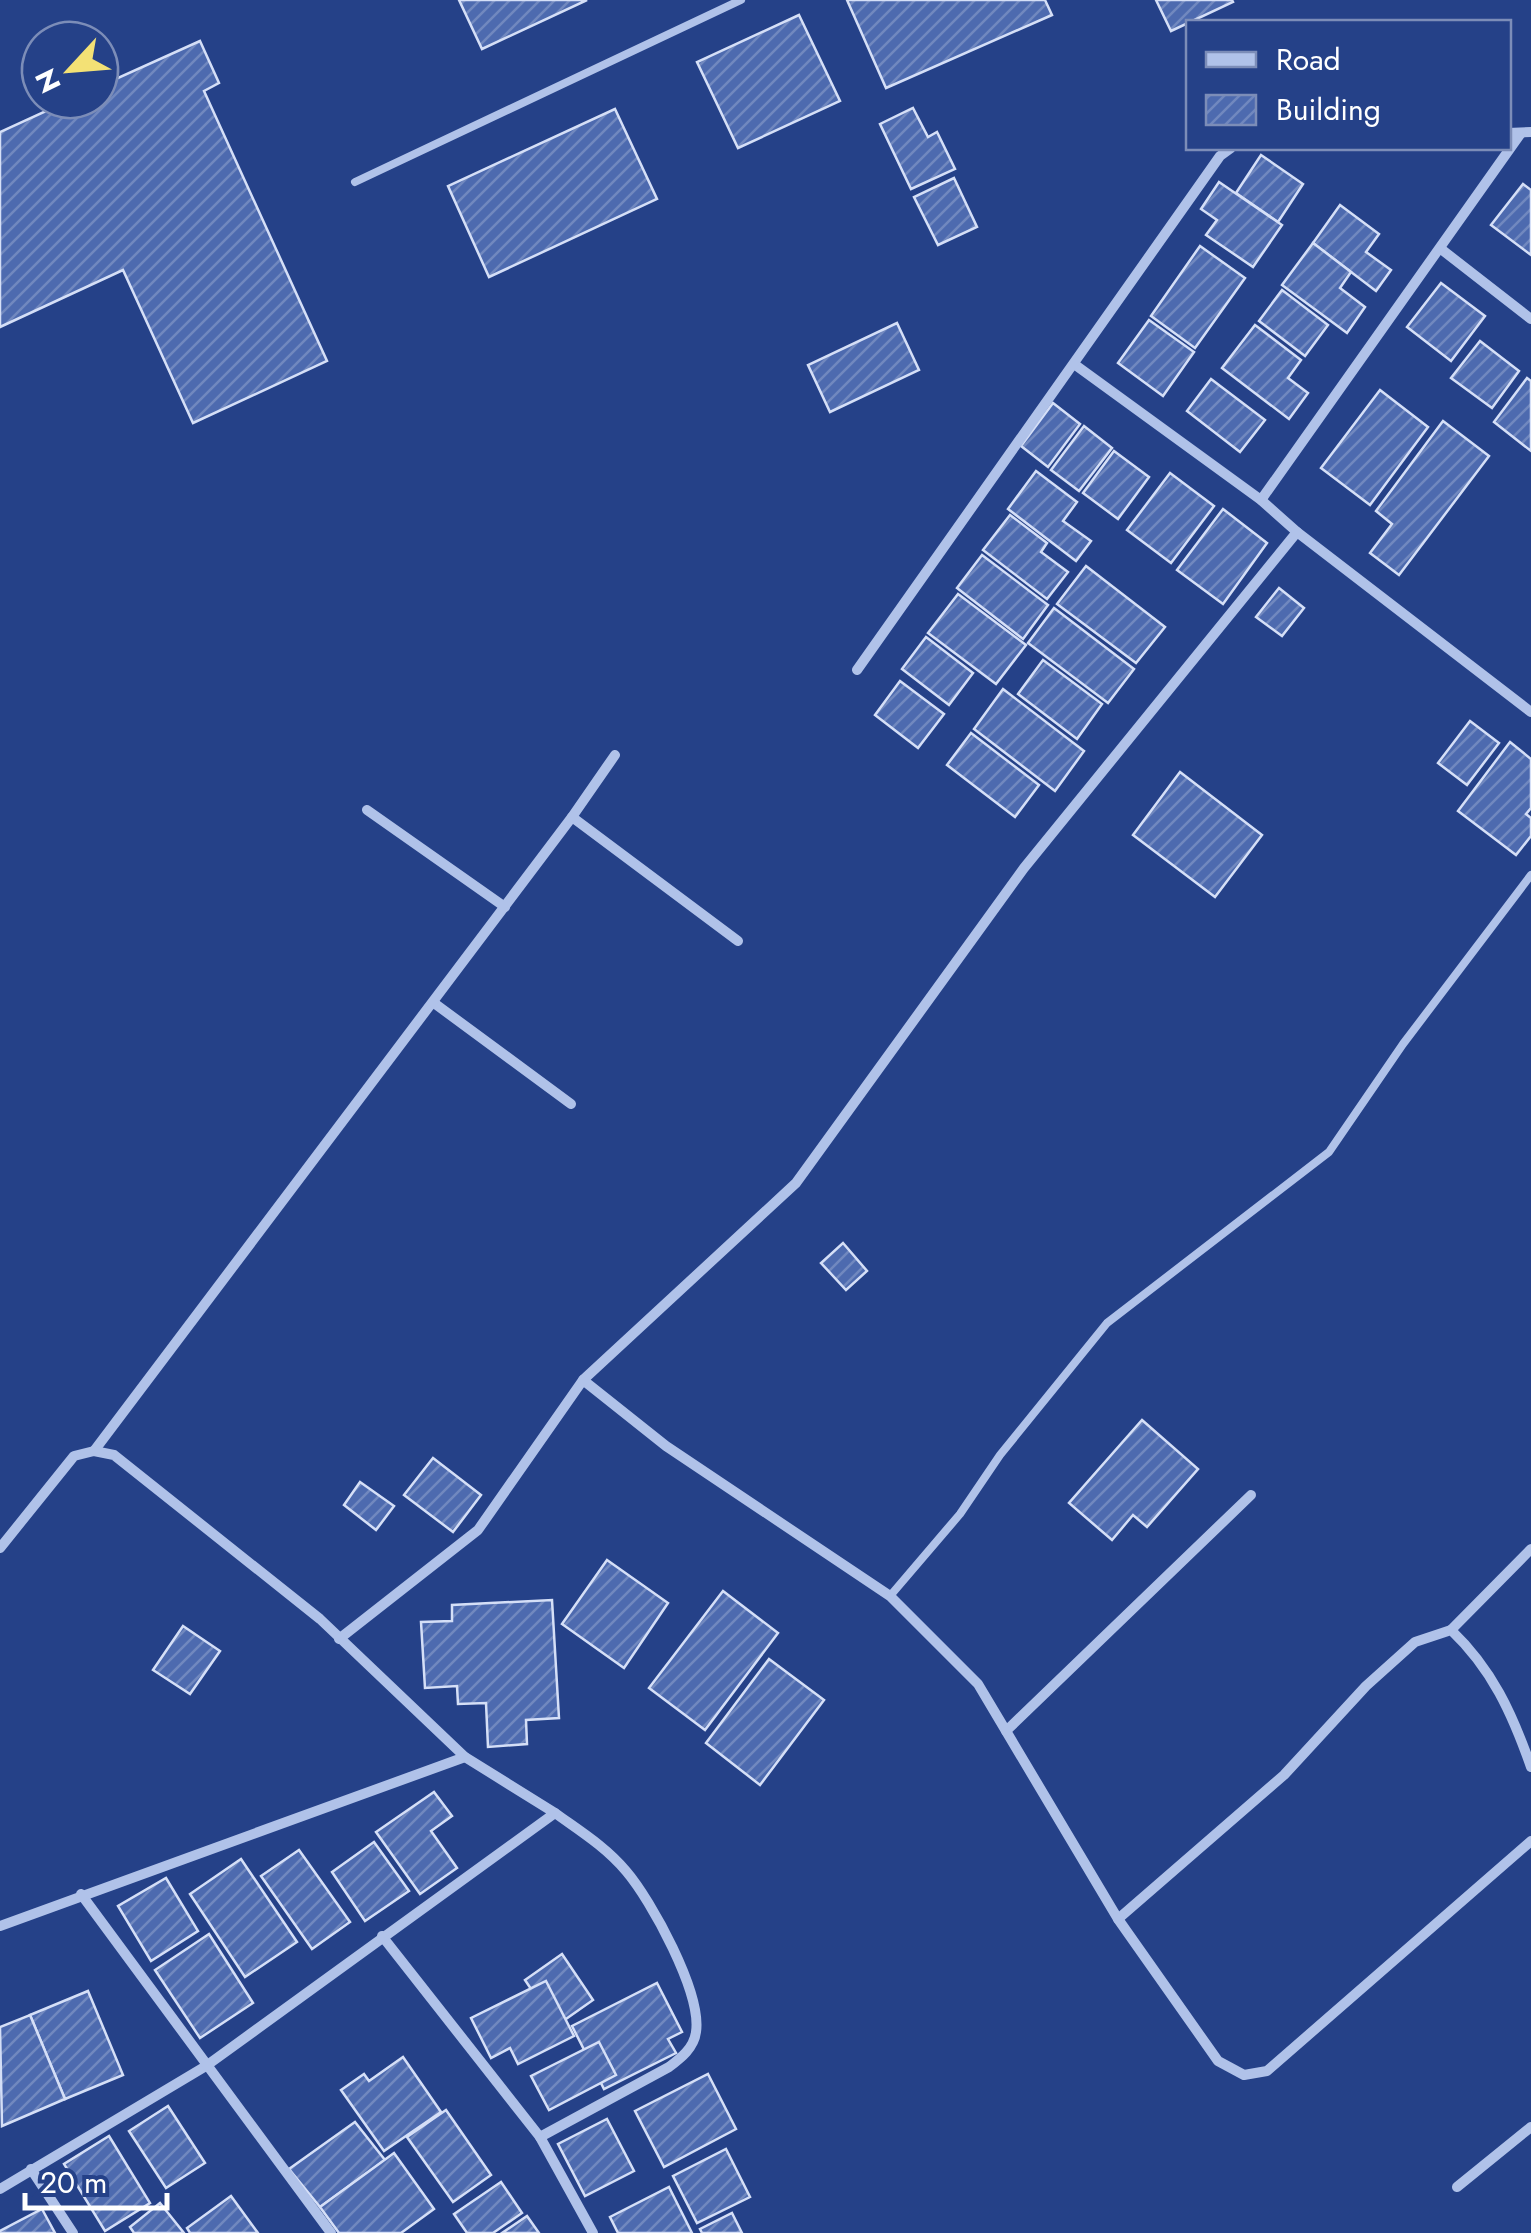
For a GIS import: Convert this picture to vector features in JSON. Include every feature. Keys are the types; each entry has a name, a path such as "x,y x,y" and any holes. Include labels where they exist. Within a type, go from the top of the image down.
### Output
{"street":[{"path":"1261,500 1526,132"},
{"path":"857,670 1220,156 1228,150"},
{"path":"1441,248 1531,319"},
{"path":"1074,364 1261,500 1531,712"},
{"path":"339,1639 478,1530 583,1380 796,1184 1024,868 1297,532"},
{"path":"94,1451 434,1003 615,755"},
{"path":"367,810 505,907"},
{"path":"572,817 738,941"},
{"path":"434,1003 572,1104"},
{"path":"583,1380 666,1446 890,1596 978,1684 1118,1919 1218,2061 1244,2075 1268,2071 1531,1841"},
{"path":"0,1548 74,1456 94,1451 114,1455 320,1619 466,1757 607,1850 629,1874 660,1923 691,1995 696,2032 682,2057 669,2067 540,2136"},
{"path":"1006,1731 1250,1495"},
{"path":"1118,1919 1284,1775 1366,1686 1415,1642 1451,1630 1531,1549"},
{"path":"1451,1630 1482,1660 1513,1716 1531,1767"},
{"path":"0,1926 466,1757"},
{"path":"0,2189 206,2066 555,1813"},
{"path":"81,1894 331,2233"},
{"path":"382,1936 540,2136 592,2233"},
{"path":"1457,2188 1531,2126"},
{"path":"32,2169 73,2233"}],"lane":[{"path":"355,182 741,0"},
{"path":"890,1596 1107,1323 1329,1152 1403,1044 1531,875"}],"building":[{"path":"459,0 587,0 482,49"},
{"path":"847,0 1045,0 1052,15 886,88"},
{"path":"1156,0 1233,2 1195,20 1186,20 1186,24 1171,31"},
{"path":"799,15 840,101 738,148 697,62"},
{"path":"200,41 219,83 204,91 327,361 193,423 123,270 0,327 0,132 26,120 120,120 120,77"},
{"path":"913,108 928,137 937,132 955,169 911,189 880,124"},
{"path":"615,109 657,199 489,277 448,186"},
{"path":"1261,155 1303,184 1278,222 1236,193"},
{"path":"954,178 977,227 938,245 914,197"},
{"path":"1219,182 1282,225 1253,267 1206,235 1217,220 1201,209"},
{"path":"1523,184 1531,190 1531,255 1491,225"},
{"path":"1340,205 1379,234 1366,252 1391,270 1376,291 1313,243"},
{"path":"1313,243 1351,272 1340,288 1365,307 1347,333 1282,285"},
{"path":"1200,246 1245,278 1195,348 1151,316"},
{"path":"1441,283 1485,316 1451,361 1407,327"},
{"path":"1282,290 1328,325 1305,356 1259,321"},
{"path":"1149,320 1194,352 1163,396 1118,363"},
{"path":"897,323 919,370 830,412 808,365"},
{"path":"1255,325 1301,360 1288,378 1308,393 1289,419 1222,368"},
{"path":"1480,341 1519,371 1492,408 1451,378"},
{"path":"1527,378 1531,381 1531,451 1494,422"},
{"path":"1211,379 1265,420 1240,452 1187,411"},
{"path":"1380,390 1428,427 1370,505 1321,468"},
{"path":"1053,403 1080,424 1048,467 1021,446"},
{"path":"1443,421 1489,456 1399,575 1370,553 1392,524 1376,511"},
{"path":"1084,426 1112,448 1079,491 1051,470"},
{"path":"1114,451 1149,477 1118,519 1083,493"},
{"path":"1036,471 1077,502 1063,521 1091,541 1076,561 1008,509"},
{"path":"1170,473 1214,506 1171,563 1127,530"},
{"path":"1223,509 1267,543 1223,604 1177,570"},
{"path":"1010,515 1047,543 1041,552 1068,572 1047,599 983,550"},
{"path":"982,555 1048,605 1023,639 957,588"},
{"path":"1086,566 1165,627 1136,663 1057,604"},
{"path":"1279,588 1304,608 1282,636 1256,617"},
{"path":"958,594 1026,645 996,684 928,633"},
{"path":"1054,608 1134,669 1108,703 1028,643"},
{"path":"926,637 973,673 949,705 902,669"},
{"path":"1043,660 1102,704 1077,739 1018,694"},
{"path":"900,681 944,714 918,748 875,715"},
{"path":"1003,689 1084,751 1055,791 974,729"},
{"path":"1470,721 1499,743 1467,785 1438,763"},
{"path":"971,733 1039,785 1015,817 947,765"},
{"path":"1510,742 1531,759 1531,808 1526,814 1531,818 1531,836 1516,855 1458,811"},
{"path":"1180,772 1262,835 1215,897 1133,835"},
{"path":"843,1243 867,1271 846,1290 821,1263"},
{"path":"1142,1420 1198,1469 1147,1527 1133,1515 1112,1540 1069,1503"},
{"path":"433,1458 481,1495 453,1532 404,1495"},
{"path":"360,1482 394,1506 376,1530 344,1505"},
{"path":"607,1560 668,1603 624,1668 562,1624"},
{"path":"723,1591 778,1633 705,1730 649,1688"},
{"path":"552,1600 559,1718 526,1720 527,1744 488,1747 486,1703 458,1704 457,1686 425,1688 421,1622 452,1621 452,1605"},
{"path":"183,1626 220,1651 190,1694 153,1670"},
{"path":"769,1659 824,1700 760,1785 706,1743"},
{"path":"434,1792 452,1816 431,1831 457,1868 420,1894 376,1832"},
{"path":"374,1842 409,1891 365,1921 332,1872"},
{"path":"299,1850 350,1922 312,1949 261,1876"},
{"path":"241,1859 297,1942 245,1977 190,1894"},
{"path":"166,1878 198,1931 151,1961 118,1906"},
{"path":"209,1934 253,2003 200,2038 155,1970"},
{"path":"562,1954 593,2000 556,2026 525,1980"},
{"path":"546,1981 574,2036 518,2064 510,2048 491,2058 471,2018"},
{"path":"657,1983 682,2032 668,2039 676,2053 604,2089 572,2026"},
{"path":"88,1991 123,2075 65,2099 30,2015"},
{"path":"30,2015 65,2099 2,2126 0,2027"},
{"path":"599,2042 616,2075 549,2110 531,2076"},
{"path":"403,2057 441,2112 384,2151 341,2090 364,2074 369,2081"},
{"path":"708,2074 736,2129 664,2167 635,2111"},
{"path":"168,2106 205,2163 166,2188 129,2131"},
{"path":"446,2110 491,2175 453,2202 407,2137"},
{"path":"607,2119 634,2171 585,2196 558,2144"},
{"path":"355,2122 385,2160 320,2207 289,2169"},
{"path":"109,2136 150,2203 105,2231 64,2164"},
{"path":"726,2149 750,2197 697,2223 673,2176"},
{"path":"394,2153 434,2209 401,2233 339,2233 320,2207"},
{"path":"501,2182 522,2213 493,2233 467,2233 454,2214"},
{"path":"669,2187 692,2233 618,2233 610,2217"},
{"path":"231,2196 258,2233 190,2233 187,2228"},
{"path":"160,2203 184,2233 134,2233 130,2227"},
{"path":"42,2209 55,2233 0,2233 0,2231"},
{"path":"732,2213 742,2233 702,2233 700,2229"},
{"path":"527,2216 539,2233 502,2233"}]}
